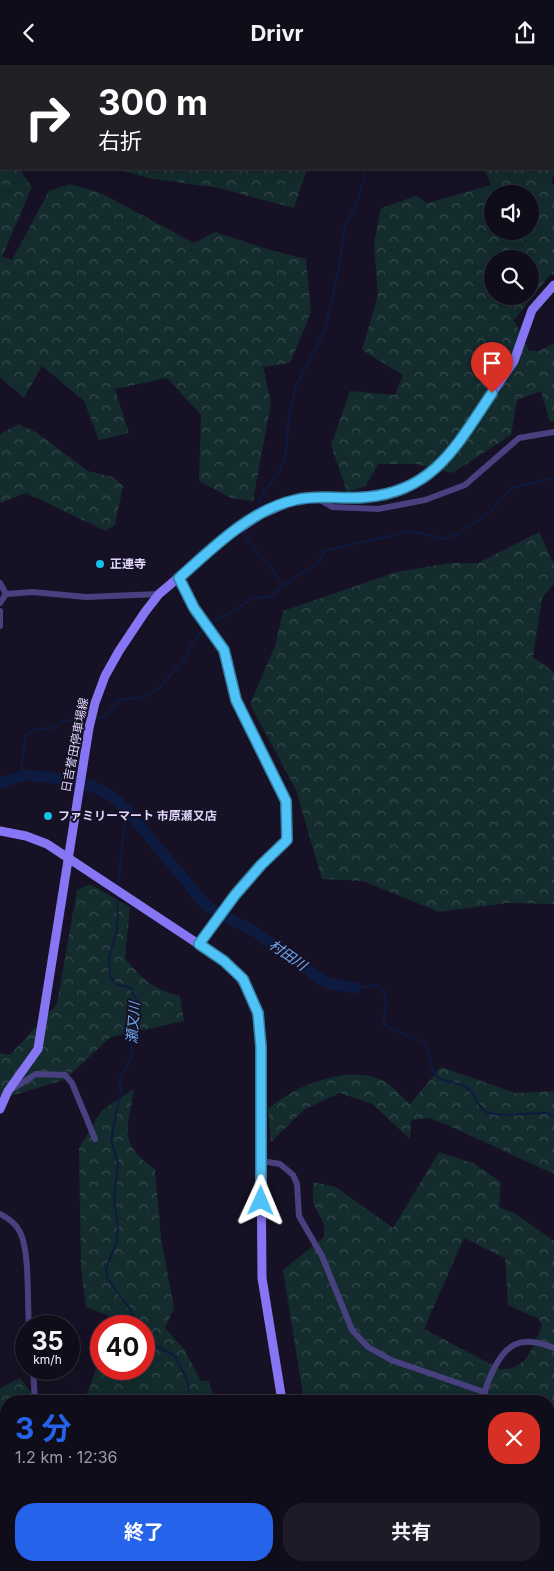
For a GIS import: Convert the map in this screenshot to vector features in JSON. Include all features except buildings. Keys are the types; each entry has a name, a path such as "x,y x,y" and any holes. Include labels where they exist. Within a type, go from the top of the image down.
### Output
{"main road":[{"name":"日吉誉田停車場線","path":"0,1109 8,1091 38,1049 73,823 95,703 119,651 159,595 225,538 260,515 294,500 315,497 366,498 386,495 409,488 425,478 449,456 514,361 532,309 554,285"},
{"path":"0,831 34,838 47,844 224,961 243,979 258,1013 260,1031 262,1278 281,1395"}],"street":[{"path":"315,497 332,507 358,509 378,509 425,500 464,485 518,438 554,432"},
{"path":"179,578 194,608 224,650 236,700 286,801 287,840 261,865 235,895 199,944"},
{"path":"0,583 6,594"},
{"path":"6,594 32,592 86,597 159,595"},
{"path":"0,603 6,594"},
{"path":"0,611 0,626"},
{"path":"8,1091 36,1073 65,1075 72,1083 95,1139"},
{"path":"262,1161 280,1163 293,1175 297,1184 298,1216 322,1256 352,1330 368,1347 391,1360 484,1392 501,1356 512,1346 522,1342 536,1342 554,1348"},
{"path":"0,1214 11,1221 20,1232 24,1245 28,1315"},
{"path":"34,1380 35,1395"}],"green space":[{"path":"0,170 20,170 32,187 2,257 12,260 49,191 69,184 101,193 194,243 215,232 267,249 306,259 311,312 290,363 263,367 271,403 253,501 231,498 199,481 201,415 167,378 115,389 129,433 99,440 84,401 42,366 24,398 0,377"},
{"path":"118,170 307,170 294,208 218,188 148,178"},
{"path":"484,170 554,170 551,182 554,186 554,274 549,276 539,289 539,250 484,250 484,305 526,305 514,320 529,351 539,351 554,343 554,421 550,422 541,391 517,400 511,435 452,473 416,464 378,464 366,486 347,492 331,445 350,391 395,395 403,375 362,350 378,295 374,244 381,208 416,196 427,203 484,187 484,240 539,240 539,185 491,185"},
{"path":"19,424 39,434 88,471 113,477 123,486 115,525 106,531 26,493 0,503 0,434"},
{"path":"539,532 554,564 554,584 542,598 533,657 554,672 554,904 508,903 439,912 363,881 322,879 296,790 250,704 275,646 283,611 396,572 450,563 478,563"},
{"path":"90,884 130,907 125,958 149,983 180,996 184,1021 111,1037 64,1080 0,1099 0,1053 10,1055 57,1004 77,890"},
{"path":"441,1067 516,1093 554,1091 554,1174 428,1118 411,1120 410,1139 372,1104 340,1093 305,1109 271,1142 268,1109 280,1100 310,1084 343,1075 360,1075 376,1078 390,1085 410,1104"},
{"path":"134,1089 128,1134 130,1143 135,1151 155,1169 161,1237 174,1308 165,1328 184,1349 201,1381 209,1381 213,1395 85,1395 92,1380 155,1380 155,1315 106,1315 86,1307 81,1268 79,1148 102,1110"},
{"path":"439,1152 473,1163 501,1182 499,1207 516,1214 554,1241 554,1395 303,1395 283,1270 324,1237 324,1224 313,1203 313,1182 336,1187 393,1228","holes":["464,1238 505,1258 508,1305 539,1319 542,1326 532,1350 523,1362 517,1366 500,1369 424,1329"]},
{"path":"16,1380 22,1380 34,1395 0,1395 0,1388"}],"waterway":[{"path":"255,514 265,490 278,475 286,452 289,415 296,386 325,329 339,269 345,225 357,204 366,170"},
{"path":"95,718 103,718 119,700 144,697 159,688 188,655 191,645 208,623 221,618 254,598 270,597 284,585 319,562 324,551 411,531 443,539 458,534 491,511 512,488 554,478"},
{"path":"248,527 244,535 284,585"},
{"path":"26,775 21,765 26,736 33,730 54,728 63,721 87,718"},
{"name":"村田川","path":"0,783 26,775 72,780 96,788 114,798 126,809 204,903 215,911 257,933 322,980 331,984 355,988"},
{"name":"瀬又川","path":"118,887 126,809"},
{"name":"瀬又川","path":"118,894 117,931 109,958 110,976 116,984 131,988 137,1001 130,1037 132,1056 119,1080 121,1089 111,1140 118,1163 114,1200 118,1228 116,1244 106,1268 107,1278 130,1309 132,1315"},
{"name":"村田川","path":"355,988 378,985 385,993 386,998 384,1024 394,1031 421,1041 428,1051 432,1069 436,1076 467,1088 483,1110 488,1113 504,1115 547,1113 554,1117"},
{"name":"瀬又川","path":"155,1345 175,1356 188,1382 189,1395"}],"place":[{"name":"正連寺","path":"100,564"},
{"name":"ファミリーマート 市原瀬又店","path":"48,816"}],"route":[{"path":"261,1201 261,1047 258,1013 243,979 224,961 199,944 235,895 261,865 277,852 287,840 286,801 261,747 236,700 232,689 232,676 224,650 194,608 179,578 234,531 276,507 294,500 315,497 366,498 386,495 409,488 425,478 449,456 492,393"}]}
